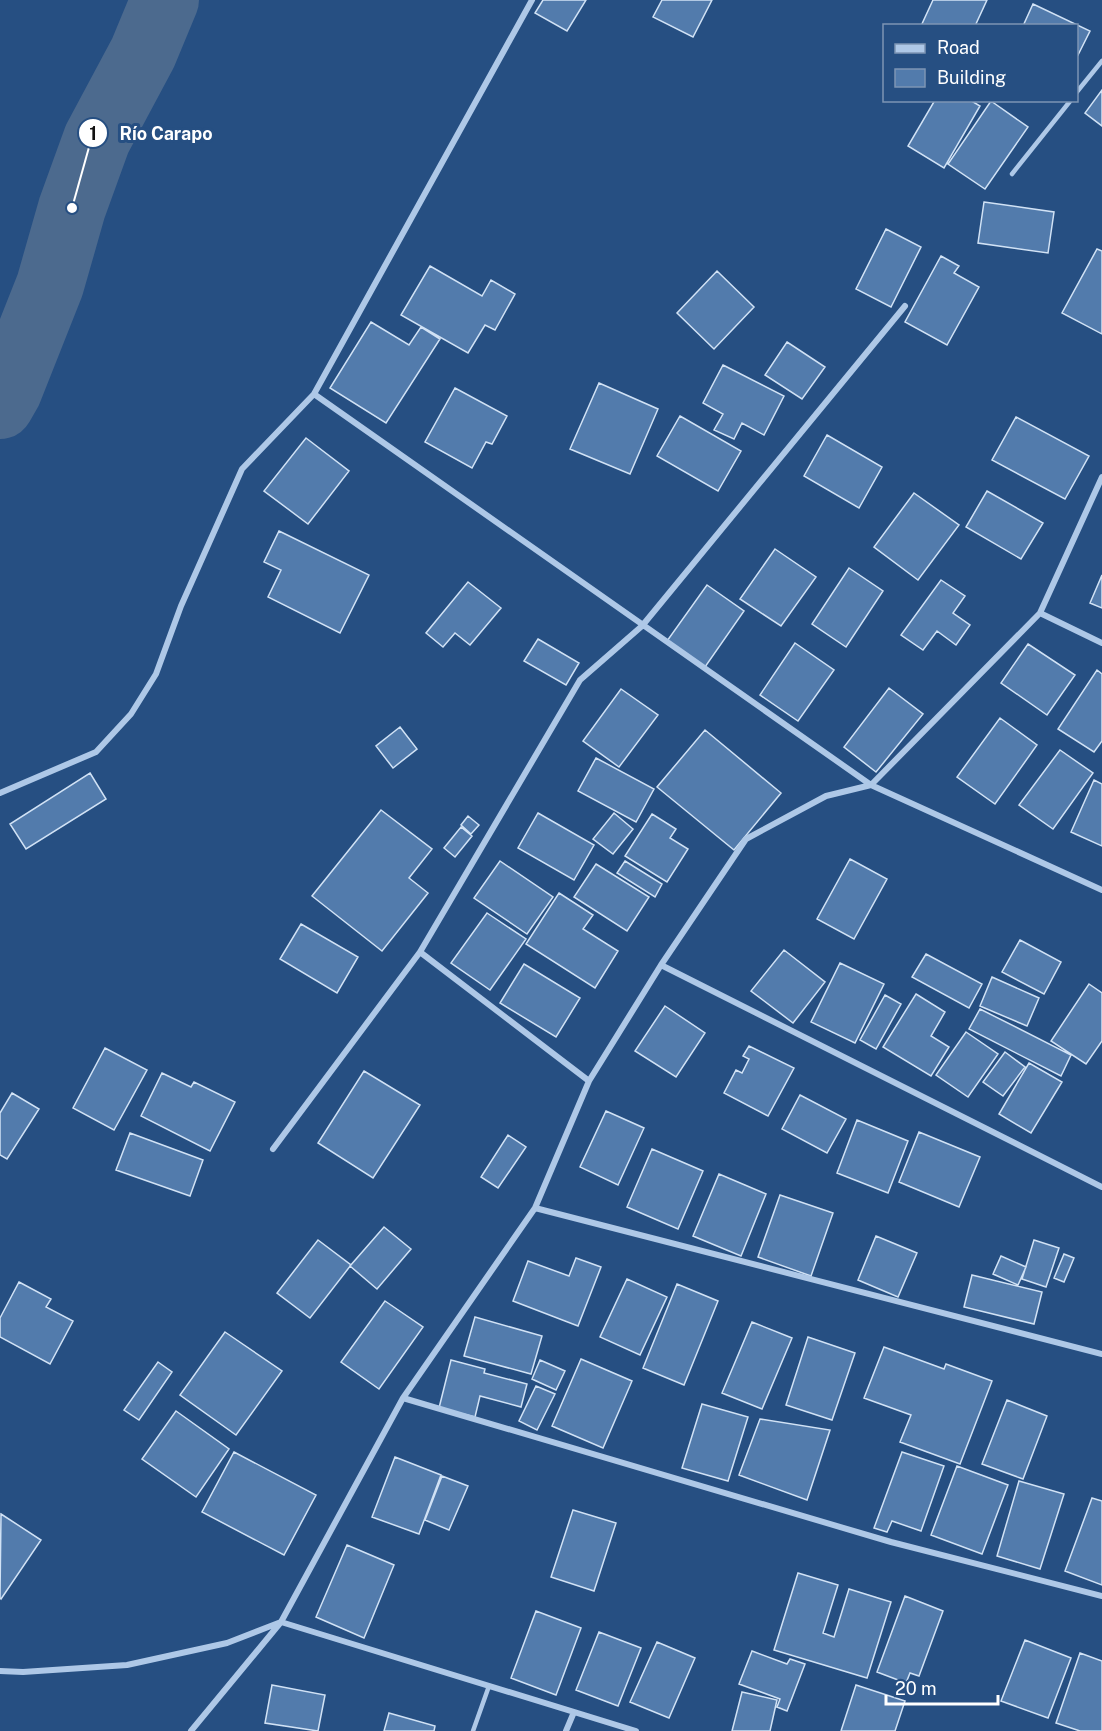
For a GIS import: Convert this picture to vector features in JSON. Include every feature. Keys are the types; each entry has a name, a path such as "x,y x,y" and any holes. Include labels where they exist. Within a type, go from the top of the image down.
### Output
{"street":[{"path":"0,793 96,752 131,714 156,674 181,606 242,468 314,394 532,0"},
{"path":"273,1149 420,952 580,680 642,626 905,306"},
{"path":"314,394 871,785 1102,890"},
{"path":"191,1731 280,1622 403,1398 535,1208 589,1081 661,965 746,839 826,796 871,785 1040,613 1102,477"},
{"path":"1040,613 1102,643"},
{"path":"420,952 589,1081"},
{"path":"661,965 1102,1187"},
{"path":"535,1208 1102,1354"},
{"path":"403,1398 891,1542 1102,1596"},
{"path":"0,1671 23,1672 127,1665 226,1643 280,1622 636,1731"},
{"path":"566,1731 574,1712"}],"lane":[{"path":"1078,92 1102,61"},
{"path":"1012,174 1069,102"},
{"path":"473,1731 489,1686"}],"building":[{"path":"543,0 586,0 567,31 535,13"},
{"path":"662,0 712,0 693,37 653,17"},
{"path":"933,0 987,0 976,24 922,24"},
{"path":"1033,4 1075,24 1024,24"},
{"path":"1078,25 1090,31 1078,55"},
{"path":"1102,90 1102,126 1085,113"},
{"path":"934,102 973,102 980,106 944,168 908,146"},
{"path":"990,102 1028,127 985,189 948,164"},
{"path":"984,202 1054,212 1048,253 978,243"},
{"path":"886,229 921,247 891,307 856,289"},
{"path":"1097,249 1102,251 1102,334 1062,313"},
{"path":"941,256 959,266 954,273 979,287 947,345 905,322"},
{"path":"430,266 482,296 491,280 515,294 495,330 485,325 468,353 401,315"},
{"path":"717,271 754,307 714,349 677,313"},
{"path":"371,322 409,345 421,327 440,339 386,423 330,388"},
{"path":"787,342 825,367 802,399 765,375"},
{"path":"723,365 784,396 764,435 742,423 734,439 714,430 723,414 703,403"},
{"path":"599,383 658,409 630,474 570,449"},
{"path":"455,388 507,416 492,444 486,442 472,468 425,442"},
{"path":"680,416 741,451 718,491 657,456"},
{"path":"1016,417 1089,456 1065,499 992,460"},
{"path":"827,435 882,467 859,508 804,476"},
{"path":"306,438 349,471 308,524 264,491"},
{"path":"987,491 1043,523 1021,559 966,527"},
{"path":"914,493 959,525 918,580 874,547"},
{"path":"279,531 369,575 340,633 268,597 281,570 264,562"},
{"path":"775,549 816,577 781,626 740,599"},
{"path":"849,568 883,591 846,647 812,624"},
{"path":"1102,575 1102,608 1090,603"},
{"path":"941,580 965,596 953,613 970,625 956,645 937,631 923,650 901,635"},
{"path":"468,582 501,608 470,645 455,633 443,647 426,633"},
{"path":"707,585 744,611 705,667 667,641"},
{"path":"538,639 579,663 566,685 524,661"},
{"path":"795,643 834,670 798,721 760,695"},
{"path":"1028,644 1075,675 1047,715 1001,683"},
{"path":"1097,670 1102,674 1102,741 1094,752 1058,729"},
{"path":"889,688 923,714 876,772 844,747"},
{"path":"621,689 658,715 619,767 583,741"},
{"path":"1000,718 1037,745 995,804 957,777"},
{"path":"400,727 417,749 393,768 376,746"},
{"path":"705,730 781,793 734,850 657,787"},
{"path":"1060,750 1093,773 1053,829 1019,805"},
{"path":"596,758 654,789 636,822 578,791"},
{"path":"90,773 106,799 26,849 10,824"},
{"path":"1094,780 1102,784 1102,846 1071,832"},
{"path":"381,810 432,849 409,878 428,893 382,951 312,896"},
{"path":"538,813 594,845 574,880 518,848"},
{"path":"614,813 633,829 613,854 593,839"},
{"path":"652,814 676,829 670,838 688,849 667,882 625,856"},
{"path":"468,816 479,825 471,834 461,825"},
{"path":"461,827 472,836 455,857 444,848"},
{"path":"850,859 887,879 854,939 817,919"},
{"path":"500,861 553,897 527,934 474,898"},
{"path":"625,861 662,884 655,897 617,873"},
{"path":"596,864 649,897 627,931 574,897"},
{"path":"559,893 593,915 583,929 618,951 595,988 526,944"},
{"path":"487,913 526,939 490,990 451,963"},
{"path":"301,924 358,957 337,993 280,959"},
{"path":"1020,940 1061,962 1044,994 1002,972"},
{"path":"784,950 825,982 793,1023 751,991"},
{"path":"926,954 982,984 969,1008 912,977"},
{"path":"840,963 884,984 855,1043 811,1022"},
{"path":"524,964 580,998 556,1037 500,1003"},
{"path":"992,977 1039,998 1027,1026 980,1006"},
{"path":"1089,984 1102,993 1102,1041 1086,1064 1051,1041"},
{"path":"916,994 945,1012 931,1036 949,1047 931,1076 883,1047"},
{"path":"885,995 901,1004 876,1049 860,1040"},
{"path":"665,1006 705,1033 676,1077 635,1051"},
{"path":"980,1009 1071,1055 1061,1076 969,1029"},
{"path":"966,1032 998,1054 968,1097 936,1075"},
{"path":"749,1046 794,1068 768,1116 724,1093 736,1070 742,1073 749,1059 743,1056"},
{"path":"105,1048 147,1070 114,1130 73,1108"},
{"path":"1005,1052 1025,1067 1003,1096 983,1082"},
{"path":"1029,1063 1062,1082 1031,1133 999,1114"},
{"path":"364,1071 420,1105 373,1178 318,1143"},
{"path":"162,1073 191,1087 194,1082 235,1102 210,1151 141,1116"},
{"path":"12,1093 39,1109 7,1159 0,1155 0,1113"},
{"path":"800,1095 846,1119 827,1153 782,1129"},
{"path":"606,1111 644,1128 618,1185 580,1167"},
{"path":"857,1120 908,1141 888,1193 837,1173"},
{"path":"919,1132 980,1157 959,1207 899,1182"},
{"path":"130,1133 203,1160 190,1196 116,1170"},
{"path":"508,1135 526,1147 498,1188 481,1177"},
{"path":"652,1149 703,1171 678,1229 627,1207"},
{"path":"719,1174 766,1194 741,1256 693,1236"},
{"path":"780,1195 833,1213 811,1276 758,1257"},
{"path":"384,1227 411,1249 377,1289 350,1266"},
{"path":"876,1236 917,1253 898,1297 858,1280"},
{"path":"318,1240 351,1265 310,1318 277,1293"},
{"path":"1034,1240 1059,1248 1046,1287 1022,1279"},
{"path":"1064,1254 1074,1258 1064,1282 1054,1278"},
{"path":"1001,1256 1026,1267 1018,1285 993,1274"},
{"path":"576,1258 601,1267 578,1326 513,1301 528,1261 569,1276"},
{"path":"972,1275 1042,1292 1034,1324 964,1307"},
{"path":"627,1279 667,1297 640,1355 600,1337"},
{"path":"19,1282 51,1299 46,1307 73,1321 50,1364 0,1337 0,1318"},
{"path":"677,1284 718,1301 684,1385 643,1368"},
{"path":"385,1301 423,1327 379,1389 341,1362"},
{"path":"475,1317 542,1336 531,1374 464,1356"},
{"path":"752,1322 792,1338 762,1409 722,1393"},
{"path":"225,1332 282,1371 236,1435 180,1395"},
{"path":"808,1337 855,1353 832,1420 786,1405"},
{"path":"884,1347 944,1369 946,1364 992,1381 960,1464 900,1442 911,1415 864,1398"},
{"path":"581,1359 632,1381 603,1448 552,1426"},
{"path":"451,1360 485,1369 484,1373 527,1384 521,1407 480,1396 475,1417 439,1408"},
{"path":"540,1360 565,1371 556,1390 532,1379"},
{"path":"158,1362 172,1372 139,1420 124,1410"},
{"path":"536,1386 555,1394 537,1430 519,1421"},
{"path":"1007,1400 1047,1416 1023,1479 982,1464"},
{"path":"702,1404 748,1417 728,1481 682,1468"},
{"path":"176,1411 229,1449 196,1497 142,1459"},
{"path":"760,1419 830,1430 807,1500 739,1475"},
{"path":"234,1452 316,1495 284,1555 202,1512"},
{"path":"902,1452 944,1466 921,1531 892,1521 887,1532 874,1528"},
{"path":"395,1457 441,1475 419,1534 372,1517"},
{"path":"957,1466 1008,1485 982,1554 931,1535"},
{"path":"442,1476 468,1486 449,1530 425,1520"},
{"path":"1019,1481 1064,1494 1040,1569 997,1556"},
{"path":"1092,1498 1102,1501 1102,1585 1065,1571"},
{"path":"573,1510 616,1523 594,1591 551,1577"},
{"path":"1,1514 41,1540 1,1599 0,1598"},
{"path":"347,1545 394,1565 364,1638 316,1617"},
{"path":"798,1573 838,1585 823,1633 834,1637 849,1589 891,1602 867,1678 774,1650"},
{"path":"905,1596 943,1611 919,1676 910,1673 906,1683 877,1672"},
{"path":"536,1611 581,1628 556,1695 511,1678"},
{"path":"599,1632 641,1648 618,1706 576,1690"},
{"path":"1025,1640 1071,1658 1048,1718 1001,1701"},
{"path":"657,1642 695,1658 669,1718 630,1702"},
{"path":"752,1651 787,1664 790,1659 805,1664 787,1711 777,1707 780,1699 739,1684"},
{"path":"1080,1653 1102,1661 1102,1731 1080,1731 1056,1723"},
{"path":"272,1685 325,1695 318,1731 265,1723"},
{"path":"856,1685 905,1701 895,1731 841,1731"},
{"path":"742,1692 777,1700 770,1731 732,1731"},
{"path":"389,1713 435,1726 434,1731 384,1731"}],"waterway":[{"path":"0,405 8,391 50,285 72,208 97,139 143,53 165,0"}],"place":[{"name":"Río Carapo","path":"72,208"}]}
